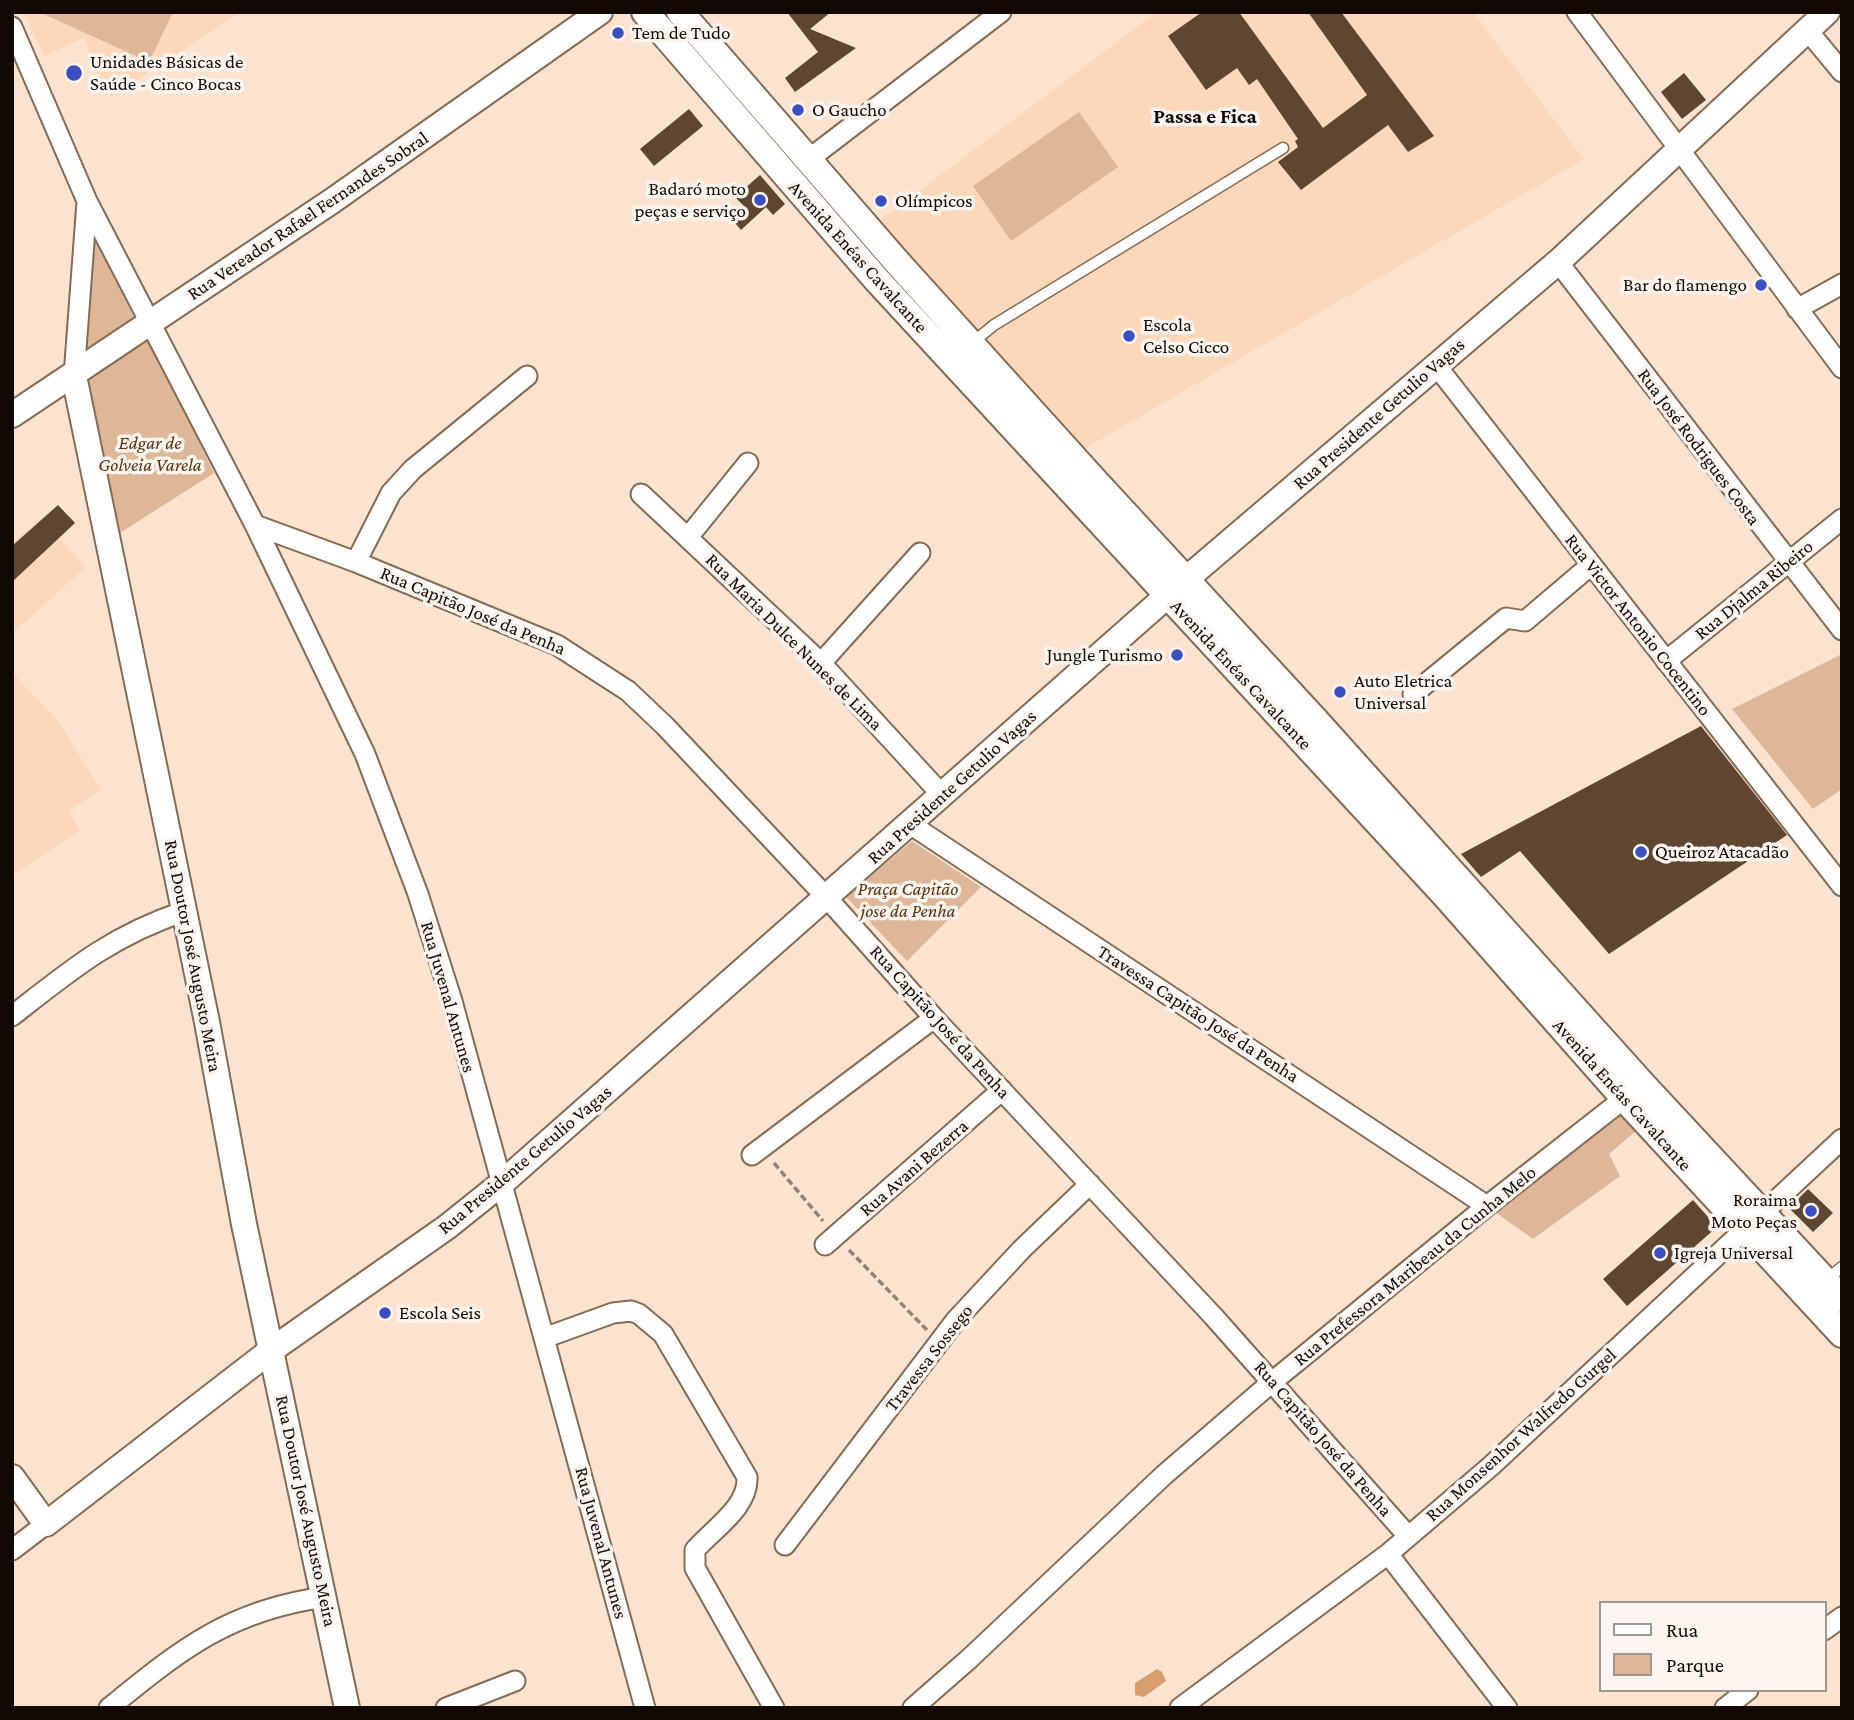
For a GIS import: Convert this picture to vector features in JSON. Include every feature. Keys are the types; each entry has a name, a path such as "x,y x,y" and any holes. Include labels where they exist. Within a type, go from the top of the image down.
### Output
{"main road":[{"name":"Avenida Enéas Cavalcante","path":"645,12 876,279 1082,486 1307,727 1755,1223 1829,1286 1842,1334"},
{"name":"Avenida Enéas Cavalcante","path":"680,12 897,262 972,343 1082,486"},
{"path":"876,279 897,262"}],"street":[{"name":"Rua Vereador Rafael Fernandes Sobral","path":"12,415 332,201 600,12"},
{"path":"809,159 1001,12"},
{"path":"1577,12 1842,368"},
{"name":"Rua Presidente Getulio Vagas","path":"12,1550 270,1351 447,1227 502,1184 828,899 1177,588 1558,262 1681,151 1827,12"},
{"name":"Rua Juvenal Antunes","path":"12,27 87,201 255,525 365,754 418,894 502,1184 645,1708"},
{"path":"1808,31 1842,72"},
{"name":"Rua Doutor José Augusto Meira","path":"87,201 74,376 184,911 270,1351 347,1708"},
{"name":"Rua José Rodrigues Costa","path":"1558,262 1842,630"},
{"path":"1797,309 1842,284"},
{"name":"Rua Victor Antonio Cocentino","path":"1435,365 1842,886"},
{"path":"356,562 391,493 413,469 527,376"},
{"path":"689,536 748,463"},
{"name":"Rua Maria Dulce Nunes de Lima","path":"641,494 689,536 821,663 942,795"},
{"name":"Rua Djalma Ribeiro","path":"1666,661 1842,519"},
{"name":"Rua Capitão José da Penha","path":"255,525 356,562 557,645 617,684 665,726 828,899 1272,1382 1408,1536"},
{"path":"821,663 920,553"},
{"path":"1413,694 1506,618 1525,621 1591,565"},
{"name":"Travessa Capitão José da Penha","path":"910,824 1487,1206"},
{"path":"12,1016 105,945 146,924 184,911"},
{"path":"757,1152 934,1017"},
{"name":"Rua Avani Bezerra","path":"831,1241 1002,1090"},
{"name":"Rua Prefessora Maribeau da Cunha Melo","path":"913,1708 970,1659 1164,1475 1272,1382 1487,1206 1634,1092"},
{"name":"Rua Monsenhor Walfredo Gurgel","path":"1180,1708 1388,1553 1491,1466 1755,1223 1842,1139"},
{"name":"Travessa Sossego","path":"785,1545 939,1343 1000,1272 1090,1184"},
{"path":"544,1338 622,1311 639,1314 663,1334 747,1477 746,1494 740,1503 695,1550 695,1568 774,1708"},
{"path":"12,1477 46,1524"},
{"path":"1388,1553 1507,1708"},
{"path":"109,1708 218,1627 256,1611 325,1597"},
{"path":"1826,1628 1842,1616"},
{"path":"446,1708 515,1681"},
{"path":"1726,1708 1746,1692"}],"lane":[{"path":"972,343 994,325 1283,148"}],"path":[{"path":"757,1152 831,1241 939,1343"}],"shaded area":[{"path":"24,12 241,12 111,97 84,38 44,56"},
{"name":"Escola Celso Cicco","path":"1157,12 1473,12 1584,159 1084,449 875,224"},
{"path":"58,505 75,523 59,539 86,567 12,634 12,543"},
{"path":"12,672 58,721 101,790 69,810 80,831 12,875"},
{"path":"1157,1669 1162,1672 1166,1681 1144,1697 1135,1695 1135,1683"}],"green space":[{"path":"39,12 173,12 149,62"},
{"path":"1079,112 1118,167 1011,241 973,186"},
{"path":"94,239 135,319 86,353"},
{"name":"Edgar de Golveia Varela","path":"148,337 214,473 115,536 84,380"},
{"path":"1842,654 1842,789 1813,809 1732,709"},
{"name":"Praça Capitão jose da Penha","path":"912,841 981,887 907,961 846,897"},
{"path":"1618,1111 1637,1130 1609,1154 1620,1176 1533,1239 1492,1210"}],"building":[{"path":"787,12 831,12 810,29 856,48 795,92 785,78 818,52"},
{"path":"1202,12 1239,12 1323,128 1367,95 1308,12 1341,12 1434,136 1408,152 1388,125 1301,190 1278,162 1298,147 1295,141 1298,139 1257,79 1249,85 1237,68 1206,90 1168,36"},
{"path":"1684,73 1706,100 1682,119 1661,92"},
{"path":"689,109 703,126 654,166 640,149"},
{"name":"Badaró moto peças e serviço","path":"760,175 785,204 773,215 766,207 741,230 731,218 744,206 735,197"},
{"path":"58,505 75,523 12,582 12,546"},
{"name":"Queiroz Atacadão","path":"1701,726 1787,835 1609,954 1520,851 1481,877 1461,854"},
{"name":"Roraima Moto Peças","path":"1808,1189 1833,1213 1813,1232 1789,1208"},
{"name":"Igreja Universal","path":"1693,1200 1717,1227 1627,1306 1603,1279"}],"place":[{"name":"Tem de Tudo","path":"618,33"},
{"name":"Unidades Básicas de Saúde - Cinco Bocas","path":"74,73"},
{"name":"O Gaucho","path":"798,110"},
{"name":"Badaró moto peças e serviço","path":"760,200"},
{"name":"Olímpicos","path":"881,201"},
{"name":"Bar do flamengo","path":"1761,285"},
{"name":"Escola Celso Cicco","path":"1129,336"},
{"name":"Jungle Turismo","path":"1177,655"},
{"name":"Auto Eletrica Universal","path":"1340,692"},
{"name":"Queiroz Atacadão","path":"1641,852"},
{"name":"Roraima Moto Peças","path":"1811,1211"},
{"name":"Igreja Universal","path":"1660,1253"},
{"name":"Escola Seis","path":"385,1313"}],"district":[{"name":"Passa e Fica","path":"1205,117"}]}
